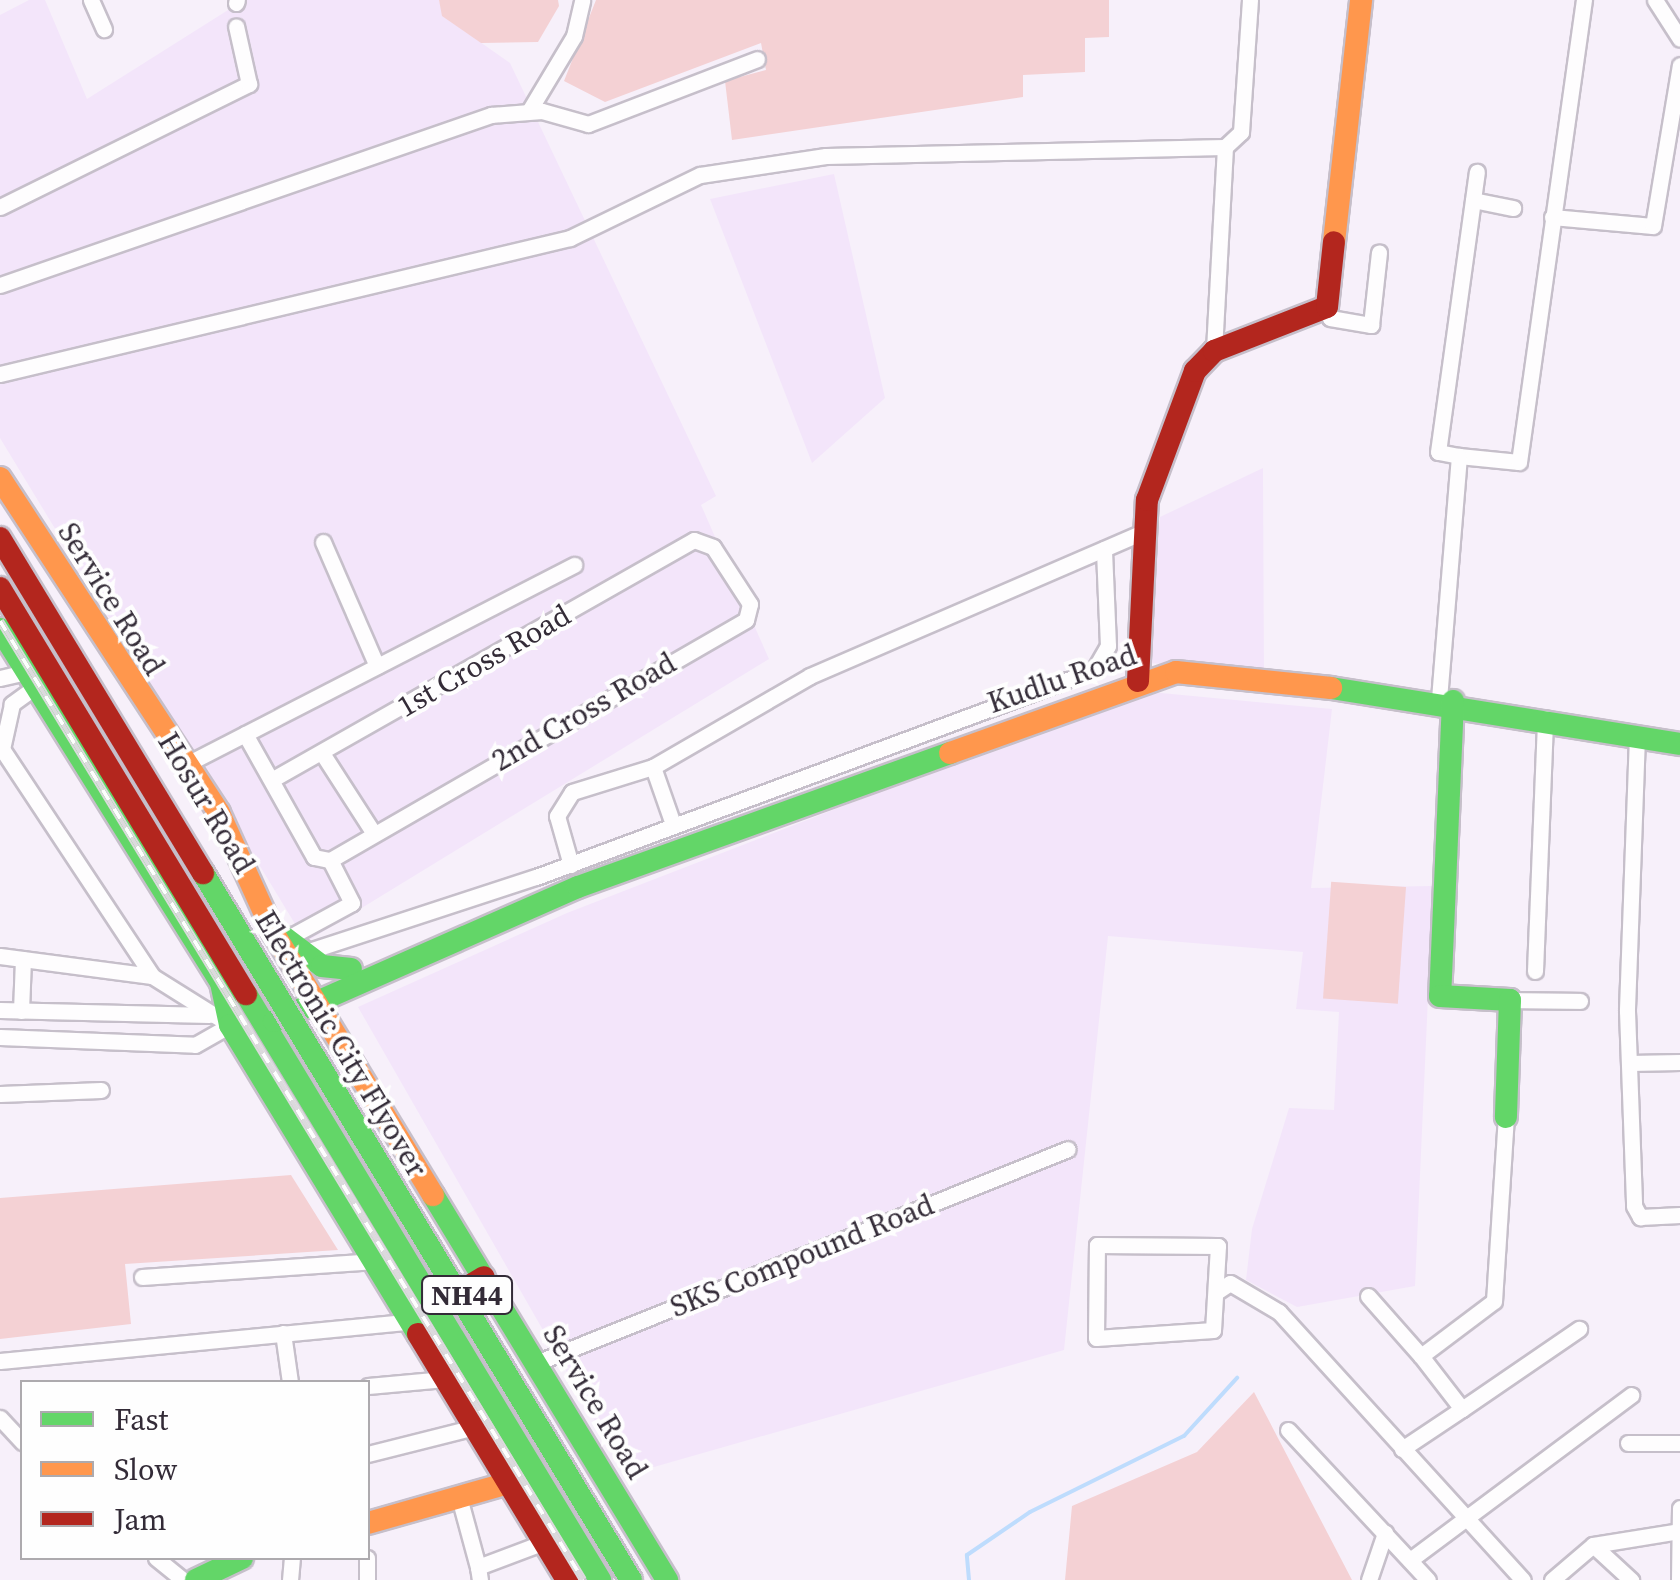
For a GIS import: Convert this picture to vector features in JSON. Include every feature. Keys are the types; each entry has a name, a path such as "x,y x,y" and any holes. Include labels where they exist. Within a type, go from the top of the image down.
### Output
{"main road":[{"path":"1138,681 1147,500 1194,375 1214,351 1327,307 1361,0"},
{"name":"Service Road","path":"0,478 242,852 264,906"},
{"name":"Hosur Road","path":"0,520 302,998 474,1283 640,1580"},
{"name":"Electronic City Flyover","path":"0,538 631,1580"},
{"name":"Electronic City Flyover","path":"0,568 612,1580"},
{"name":"NH44","path":"0,588 10,632 263,1019 600,1580"},
{"path":"10,632 30,679 220,982 220,1020 413,1321 566,1580"},
{"name":"Kudlu Road","path":"302,998 552,898 1138,681 1176,672 1446,700 1680,744"},
{"path":"1446,700 1440,996 1510,1000 1506,1117"},
{"name":"Kudlu Road","path":"302,998 351,969 526,900 552,898"},
{"path":"263,1019 302,998 264,906"},
{"path":"264,906 293,946 351,969"},
{"name":"Service Road","path":"474,1283 536,1362 667,1580"},
{"path":"370,1522 508,1483"},
{"path":"196,1580 208,1566 234,1560"}],"street":[{"path":"91,0 104,29"},
{"path":"529,111 574,36 582,0"},
{"path":"0,374 570,238 700,175 826,156 1225,147 1241,132 1250,0"},
{"path":"1477,172 1438,452 1519,462 1584,0"},
{"path":"1655,0 1680,39"},
{"path":"0,207 249,84 236,26"},
{"path":"0,285 360,154 529,111 588,124 757,59"},
{"path":"1552,217 1652,226 1680,65"},
{"path":"1214,351 1225,147"},
{"path":"1473,200 1513,208"},
{"path":"1327,307 1330,318 1371,325 1379,252"},
{"path":"1446,700 1459,456"},
{"path":"571,865 556,823 566,796 653,767 810,676 1146,531"},
{"name":"1st Cross Road","path":"273,779 694,540"},
{"name":"2nd Cross Road","path":"330,860 746,620 750,604 713,546 694,540"},
{"path":"323,542 378,666"},
{"path":"293,946 549,873 1094,670 1108,646 1104,549"},
{"path":"183,766 574,565"},
{"path":"0,678 30,679"},
{"path":"30,679 12,704 1,744 152,976 220,1020"},
{"path":"1535,971 1546,718"},
{"path":"246,734 314,857 330,860 352,903 293,946"},
{"path":"1637,736 1630,1063 1636,1213 1680,1215"},
{"path":"322,753 373,832"},
{"path":"653,767 674,824"},
{"path":"549,873 552,898"},
{"path":"0,956 152,976"},
{"path":"21,1011 22,960"},
{"path":"1510,1000 1580,1001"},
{"path":"0,1010 220,1020"},
{"path":"0,1037 195,1045 220,1020"},
{"path":"1630,1063 1680,1062"},
{"path":"0,1094 102,1090"},
{"path":"1421,1356 1494,1301 1506,1117"},
{"name":"SKS Compound Road","path":"536,1362 1068,1148"},
{"path":"1097,1245 1218,1246 1218,1291 1208,1334 1089,1333 1097,1245"},
{"path":"142,1277 375,1261"},
{"path":"1218,1291 1230,1301 1243,1294 1279,1312 1523,1580"},
{"path":"1368,1296 1462,1409"},
{"path":"0,1360 413,1321"},
{"path":"1402,1449 1579,1329"},
{"path":"283,1333 290,1380"},
{"path":"370,1386 445,1379"},
{"path":"1410,1560 1631,1396"},
{"path":"0,1418 20,1440"},
{"path":"370,1453 474,1427"},
{"path":"1288,1430 1428,1580"},
{"path":"1628,1443 1680,1443"},
{"path":"459,1497 480,1573 544,1542"},
{"path":"1678,1580 1680,1508"},
{"path":"1552,1580 1593,1545 1679,1530"},
{"path":"1369,1580 1386,1533"},
{"path":"1593,1545 1631,1580"},
{"path":"158,1560 183,1580"}],"shaded area":[{"path":"29,0 45,0 87,99 244,0 439,0 443,16 510,63 716,496 701,505 769,659 306,942 0,438 0,15"},
{"path":"439,0 558,0 559,6 538,42 481,43 442,16"},
{"path":"596,0 1109,0 1109,37 1085,38 1085,72 1023,75 1023,97 732,140 725,81 766,70 761,43 605,102 564,81"},
{"path":"834,174 885,398 812,463 710,199"},
{"path":"1263,468 1264,670 1147,663 1160,517"},
{"path":"1140,691 1332,709 1311,888 1433,886 1415,1286 1297,1307 1246,1280 1252,1229 1289,1108 1334,1110 1339,1012 1296,1009 1303,952 1108,936 1064,1350 626,1475 358,1007 567,913"},
{"path":"1331,882 1406,887 1398,1004 1323,998"},
{"path":"291,1175 338,1250 125,1264 131,1324 0,1339 0,1198"},
{"path":"1254,1392 1352,1580 1065,1580 1072,1506 1197,1452"}],"waterway":[{"path":"969,1580 967,1555 1030,1512 1184,1436 1237,1378"}],"railway":[{"path":"0,621 583,1580"}],"traffic: fast":[{"path":"0,629 221,983 230,1025 418,1334"},
{"path":"1331,688 1680,744"},
{"path":"1453,701 1440,996 1510,1000 1506,1117"},
{"path":"274,1021 578,887 950,753"},
{"path":"203,873 631,1580"},
{"path":"285,938 322,966 351,969"},
{"path":"246,994 600,1580"},
{"path":"433,1195 667,1580"},
{"path":"196,1580 238,1560"}],"traffic: slow":[{"path":"1334,242 1361,0"},
{"path":"0,478 219,813 273,932 433,1195"},
{"path":"950,753 1176,672 1331,688"},
{"path":"370,1522 508,1483"}],"traffic: jam":[{"path":"1138,681 1147,500 1195,371 1214,351 1327,307 1334,242"},
{"path":"0,538 203,873"},
{"path":"0,588 246,994"},
{"path":"464,1289 484,1277"},
{"path":"418,1334 567,1580"}]}
